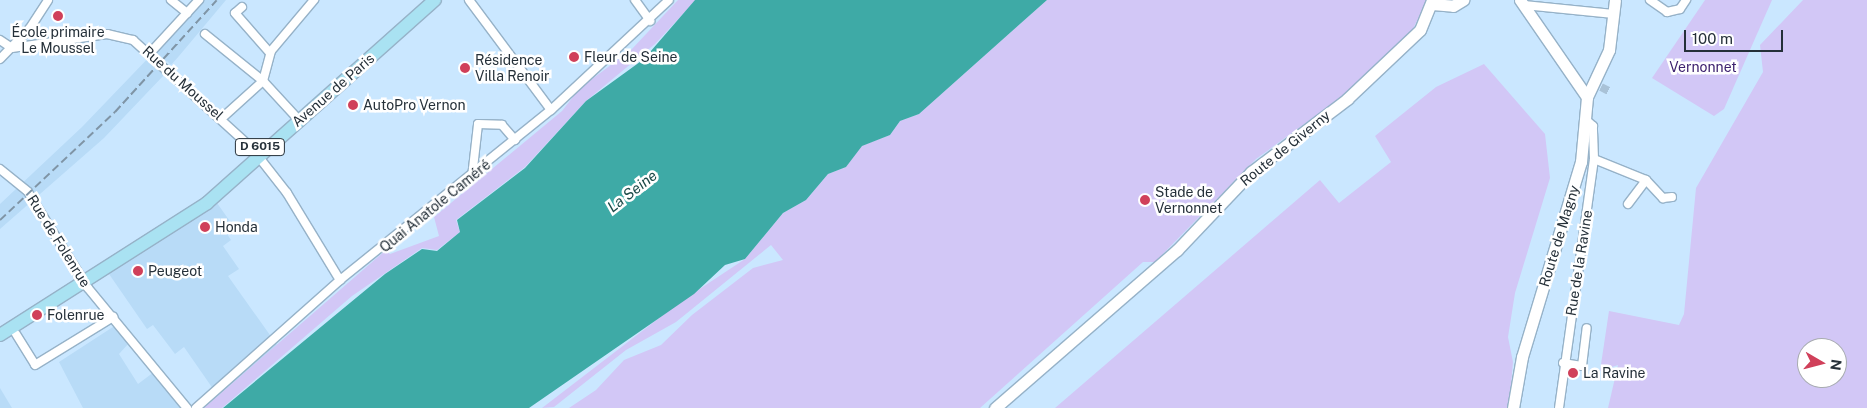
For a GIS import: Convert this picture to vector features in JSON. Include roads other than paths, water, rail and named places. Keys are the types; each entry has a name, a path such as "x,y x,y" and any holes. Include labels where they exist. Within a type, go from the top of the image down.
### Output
{"main road":[{"name":"Avenue de Paris","path":"82,280 191,207 257,154 427,0"},
{"name":"Avenue de Paris","path":"297,118 435,0"},
{"name":"Route de Giverny","path":"996,408 1177,250 1251,172 1347,99 1420,30 1432,2 1453,6 1463,0"},
{"path":"1522,2 1587,97 1597,84 1610,50 1615,0"},
{"name":"Route de Magny","path":"1513,408 1518,372 1581,162 1587,97"},
{"name":"D 6015","path":"0,328 82,280"},
{"name":"D 6015","path":"0,335 82,280"}],"street":[{"path":"0,59 12,48 48,0"},
{"path":"171,0 187,14"},
{"path":"151,52 199,0"},
{"path":"222,118 262,81 270,53 314,0"},
{"path":"469,0 551,110"},
{"path":"635,0 650,21"},
{"name":"Quai Anatole Caméré","path":"196,408 340,280 472,178 551,110 650,21 669,0"},
{"path":"1650,0 1667,12 1680,9 1686,0"},
{"path":"1522,2 1614,14"},
{"path":"242,7 235,13 270,53"},
{"name":"Rue du Moussel","path":"12,48 107,34 133,40 151,52 222,118 257,154 287,193 340,280"},
{"path":"205,34 262,81 297,118"},
{"path":"0,40 12,48"},
{"name":"Rue de la Ravine","path":"1559,408 1563,363 1594,159 1592,126 1586,120"},
{"path":"472,178 478,124 502,125 515,140"},
{"path":"1594,159 1646,180 1664,198 1672,197"},
{"name":"Rue de Folenrue","path":"0,169 28,192 82,280 187,408"},
{"path":"1628,204 1646,180"},
{"path":"16,334 35,365 113,317"},
{"path":"1563,363 1582,366 1587,328"}],"water":[{"name":"La Seine","path":"695,0 1047,0 919,114 900,121 890,135 862,146 846,167 828,174 806,200 783,213 745,259 725,265 694,294 529,408 223,408 385,274 422,249 437,251 460,232 457,220 525,168 586,101 644,59"}],"tunnel":[{"path":"1601,87 1609,91"}],"railway":[{"path":"0,220 115,112 217,0"}],"place":[{"name":"École primaire Le Moussel","path":"58,16"},
{"name":"Fleur de Seine","path":"574,57"},
{"name":"Résidence Villa Renoir","path":"465,68"},
{"name":"AutoPro Vernon","path":"353,105"},
{"name":"Stade de Vernonnet","path":"1145,200"},
{"name":"Honda","path":"205,227"},
{"name":"Peugeot","path":"138,271"},
{"name":"Folenrue","path":"37,315"},
{"name":"La Ravine","path":"1573,373"}],"park label":[{"name":"Vernonnet","path":"1703,67"}]}
